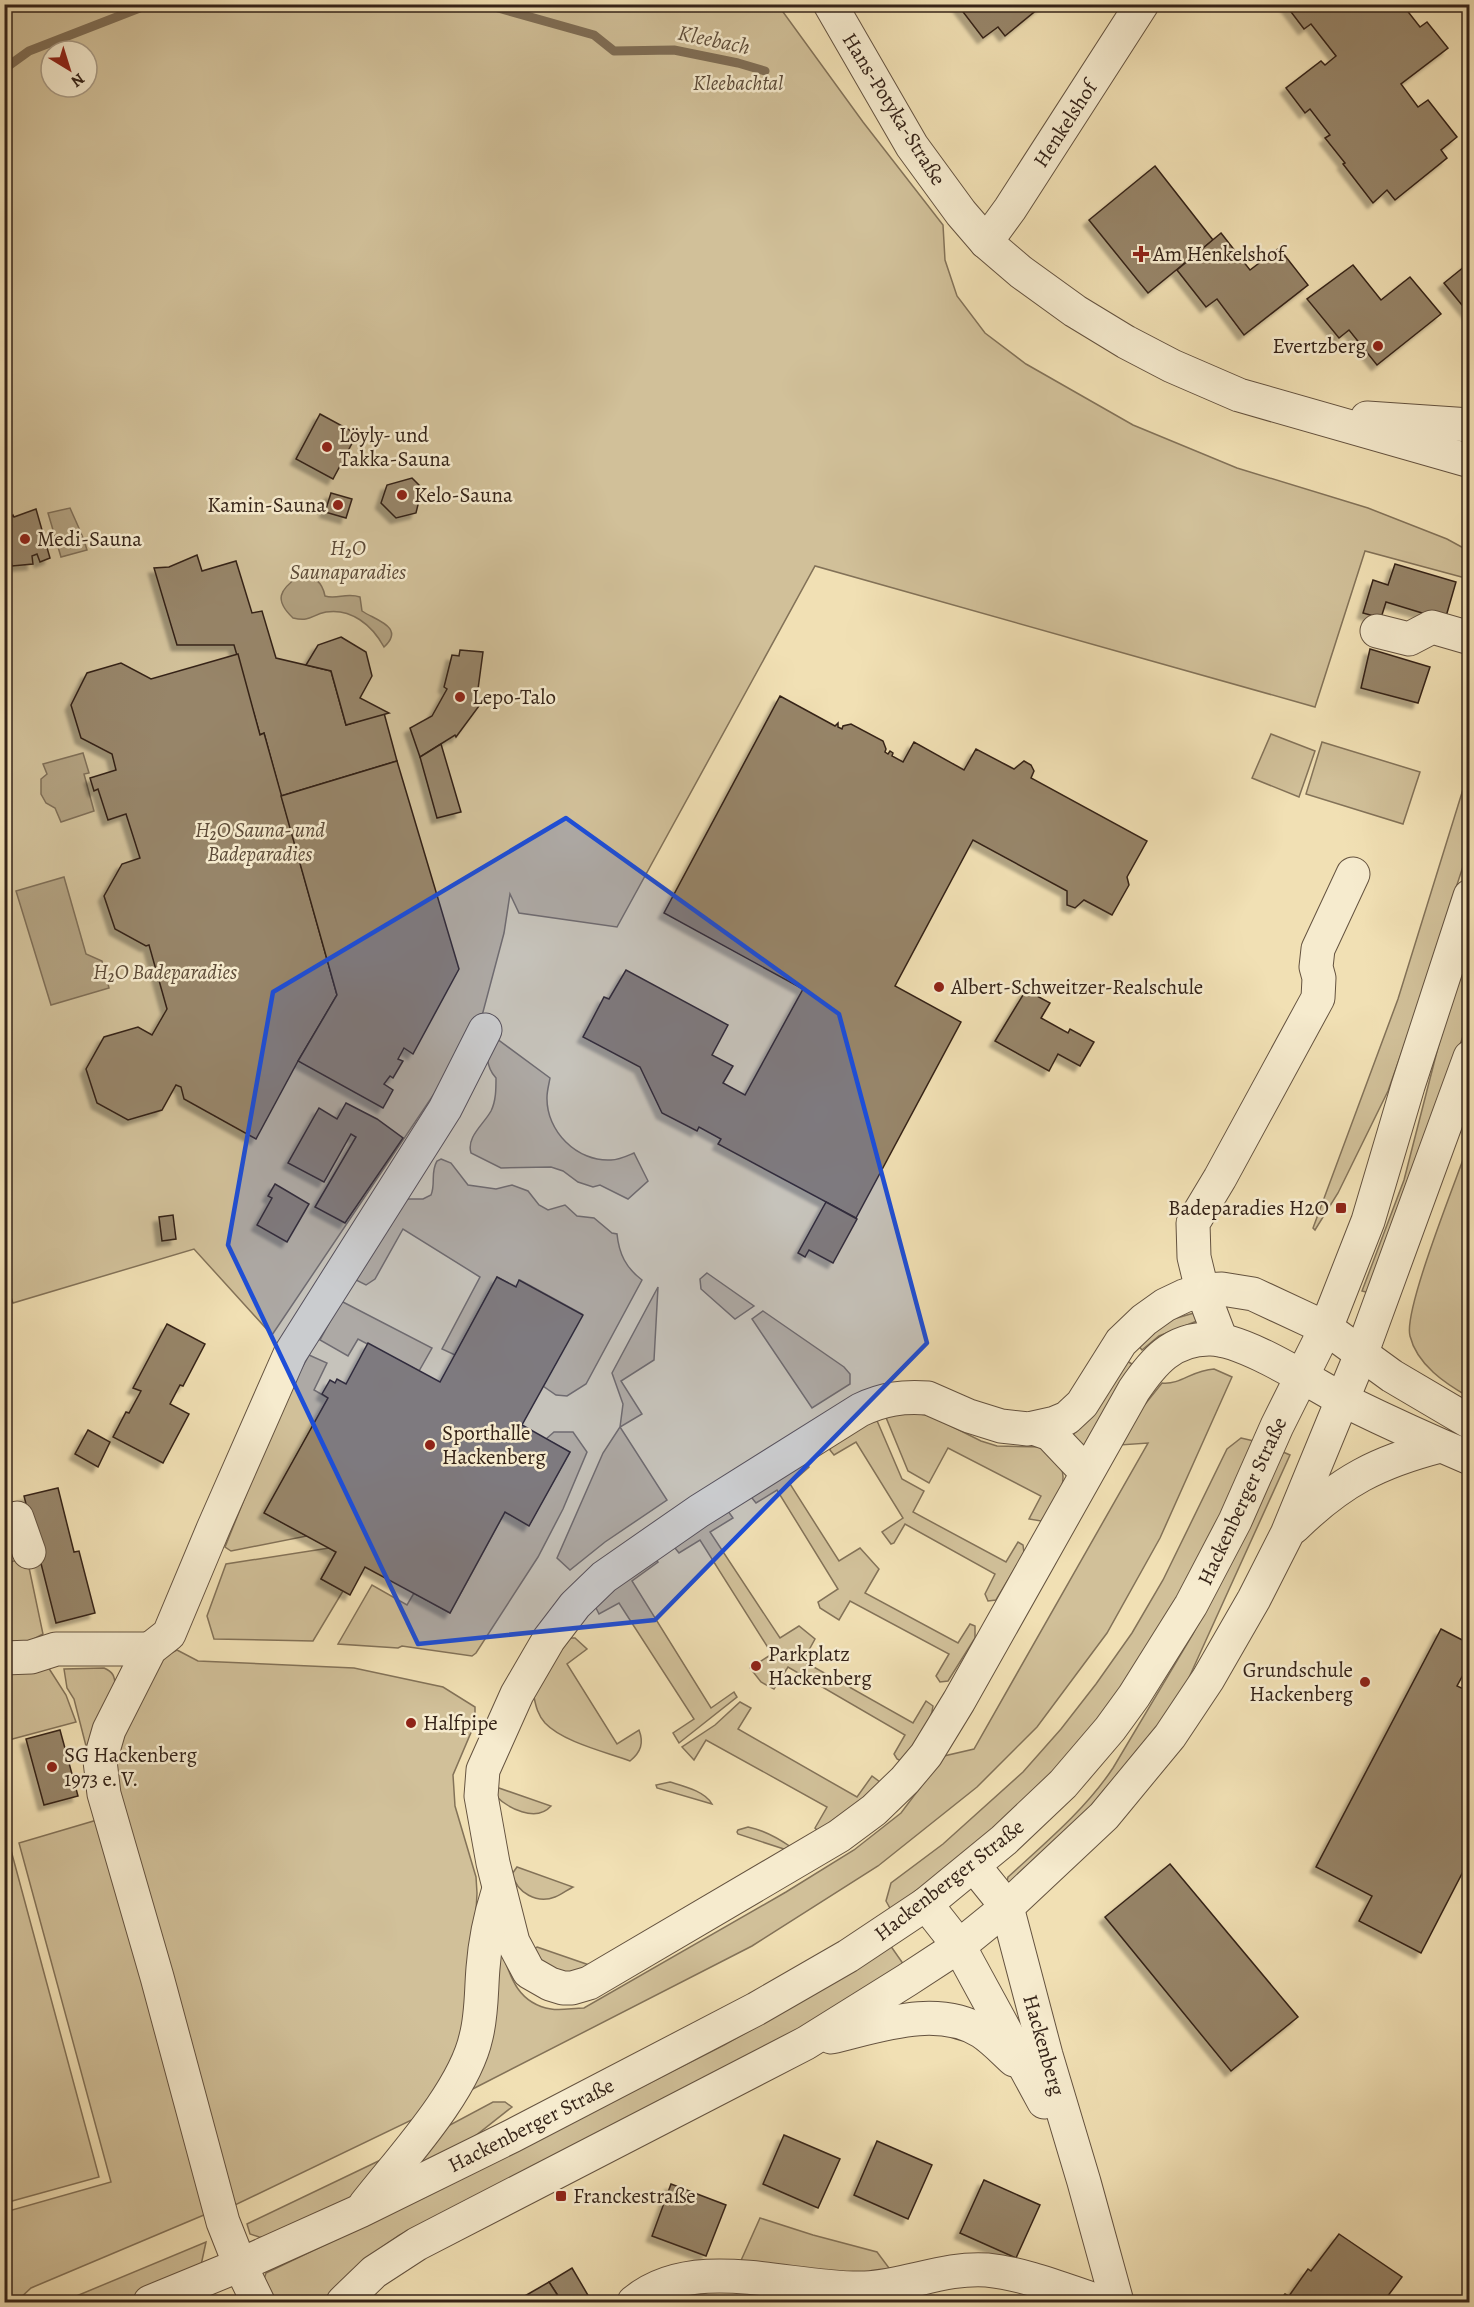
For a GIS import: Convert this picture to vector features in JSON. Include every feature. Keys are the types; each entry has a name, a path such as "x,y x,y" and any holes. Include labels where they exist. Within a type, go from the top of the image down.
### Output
{"street":[{"name":"Hans-Potyka-Straße","path":"830,4 912,146 961,213 986,242 1021,272 1075,311 1126,342 1172,366 1239,395 1470,461"},
{"name":"Henkelshof","path":"986,242 1010,209 1142,4"},
{"name":"Hans-Potyka-Straße","path":"1297,410 1355,417 1470,425"},
{"path":"1377,631 1409,639 1432,627 1470,638"},
{"path":"1221,1340 1202,1290 1194,1257 1193,1223 1318,999 1319,978 1316,967 1318,949 1353,874"},
{"name":"Hackenberger Straße","path":"154,2300 240,2265 360,2211 512,2136 756,2009 848,1956 926,1904 974,1866 1035,1812 1082,1763 1110,1729 1163,1653 1214,1565 1277,1426 1326,1328 1368,1221 1408,1086 1470,896"},
{"path":"258,2302 223,2222 157,1977 104,1794 100,1761 109,1730 150,1649 170,1634 213,1529 290,1354 445,1109 486,1030"},
{"path":"343,2302 374,2272 417,2244 806,2043 959,1946 1007,1907 1104,1816 1170,1736 1208,1679 1254,1599 1287,1534 1362,1352 1470,1057"},
{"path":"1035,1429 1067,1418 1082,1404 1121,1342 1144,1320 1165,1305 1202,1290 1222,1288 1253,1294 1326,1328 1392,1376 1470,1422"},
{"path":"1086,1472 1050,1434 1035,1429 1020,1429 986,1422 928,1398 905,1397 873,1404 699,1511 603,1577 575,1605 549,1639 517,1694 483,1770 481,1796 492,1863 500,1885 513,1942 520,1959 529,1971 550,1984 572,1988 589,1983 839,1836 874,1810 905,1780 926,1755 1004,1623 1086,1472 1134,1390 1155,1362 1175,1346 1197,1340 1221,1340 1260,1355 1343,1400 1455,1452"},
{"path":"1287,1534 1314,1508 1359,1476 1389,1461 1455,1452"},
{"path":"4,1521 17,1518 30,1552"},
{"path":"4,1658 31,1657 56,1650 150,1649"},
{"path":"974,1866 1007,1907"},
{"path":"360,2211 433,2119 468,2061 476,2039 481,2014 483,1967 489,1920 500,1885"},
{"name":"Hackenberg","path":"926,1904 959,1946 1033,2079 1084,2182"},
{"name":"Hackenberg","path":"1007,1907 1046,2055 1117,2302"},
{"name":"Hackenberg","path":"806,2043 880,2025 926,2017 957,2023 981,2032 1033,2079"},
{"path":"634,2302 647,2292 686,2278 738,2277 863,2288 886,2286 962,2269 1021,2276 1101,2302"}],"highlighted area":[{"path":"566,818 839,1014 927,1343 655,1620 418,1644 228,1245 273,992"}],"green space":[{"path":"4,5 778,5 863,122 943,225 945,260 957,296 985,333 1026,364 1133,425 1237,468 1368,508 1447,539 1469,551 1469,579 1365,551 1315,707 815,566 617,927 519,913 510,894 504,933 479,1027 272,1335 194,1249 13,1303 4,1278"},
{"path":"1271,734 1315,751 1299,797 1252,778"},
{"path":"1322,742 1420,772 1403,824 1306,794"},
{"path":"1469,770 1469,848 1409,1032 1388,1091 1338,1193 1315,1230 1313,1228 1398,999"},
{"path":"1469,947 1469,1019 1409,1191 1370,1293 1362,1291 1404,1180 1443,1028"},
{"path":"489,1033 550,1078 547,1095 548,1110 558,1132 566,1142 587,1156 598,1159 623,1158 634,1153 648,1181 628,1199 600,1185 593,1187 578,1182 563,1171 551,1167 501,1168 471,1153 473,1136 491,1111 495,1099 496,1078 487,1057"},
{"path":"1469,1143 1469,1397 1442,1380 1426,1365 1410,1336 1410,1322 1423,1272"},
{"path":"441,1159 451,1163 468,1185 496,1189 512,1185 528,1191 539,1205 548,1210 565,1205 577,1216 594,1218 612,1233 617,1234 624,1260 642,1280 586,1384 567,1396 556,1395 543,1386 582,1314 520,1280 516,1287 497,1277 455,1355 442,1349 480,1277 403,1229 375,1279 366,1285 356,1280 403,1199 423,1199 431,1195 435,1165"},
{"path":"707,1273 754,1306 735,1319 701,1289 700,1279"},
{"path":"658,1287 654,1360 621,1381 642,1414 620,1427 623,1404 612,1373"},
{"path":"341,1301 432,1348 419,1371 358,1339 348,1356 320,1340"},
{"path":"763,1311 844,1367 850,1374 850,1384 812,1408 752,1319"},
{"path":"1194,1313 1197,1321 1159,1336 1142,1350 1136,1343 1170,1320"},
{"path":"309,1355 327,1363 314,1390 328,1398 265,1513 307,1536 231,1551 225,1547 282,1405"},
{"path":"1124,1359 1132,1364 1083,1448 1073,1435"},
{"path":"1214,1369 1232,1377 1160,1538 1107,1633 1037,1727 977,1787 878,1866 752,1946 461,2095 499,1943 515,1985 529,2000 551,2009 584,2008 786,1892 854,1850 901,1813 944,1756 974,1749 1148,1443 1120,1445 1142,1408 1162,1383 1175,1382 1199,1372"},
{"path":"909,1412 931,1416 981,1441 997,1446 1044,1447 1060,1465 1063,1480 1058,1495 1041,1521 1029,1519 1041,1496 948,1448 929,1483 908,1471 885,1415"},
{"path":"875,1416 902,1479 924,1491 913,1512 1006,1562 1018,1542 1023,1545 1024,1553 996,1600 988,1601 985,1594 995,1574 905,1524 894,1543 891,1544 882,1532 903,1518 856,1442 834,1455 830,1450 831,1446"},
{"path":"620,1427 667,1500 605,1542 570,1570 557,1558 603,1453"},
{"path":"554,1432 573,1432 587,1452 563,1509 538,1557 476,1653 472,1656 402,1646 398,1648 338,1644 372,1585 407,1605 414,1593 450,1613 505,1512 529,1525 570,1452 546,1439"},
{"path":"1241,1438 1254,1441 1211,1536 1160,1628 1100,1716 1068,1756 1017,1810 964,1855 891,1910 886,1901 891,1883 943,1844 1023,1772 1096,1684 1132,1633 1163,1580 1227,1449"},
{"path":"1283,1452 1290,1455 1182,1693 1166,1718 1099,1801 1011,1884 1007,1881 1008,1877 1077,1812 1113,1768 1193,1634 1246,1533"},
{"path":"805,1461 809,1467 790,1484 839,1561 860,1548 879,1569 865,1593 958,1643 970,1624 975,1626 975,1638 948,1681 940,1682 936,1676 949,1654 850,1601 839,1620 820,1608 818,1602 838,1589 777,1490 756,1503 752,1498 753,1493"},
{"path":"728,1511 733,1518 710,1532 780,1638 799,1626 815,1639 803,1661 913,1723 926,1701 933,1706 921,1735 901,1761 894,1754 905,1735 788,1667 774,1689 761,1682 750,1668 772,1654 700,1540 679,1553 675,1548 676,1543"},
{"path":"329,1548 336,1552 321,1579 343,1591 313,1641 214,1639 207,1616 226,1564"},
{"path":"652,1554 658,1562 632,1581 711,1708 734,1692 737,1697 679,1743 673,1733 694,1719 619,1603 599,1614 595,1606"},
{"path":"27,1558 43,1634 21,1646 5,1647 5,1563"},
{"path":"567,1638 575,1638 587,1649 567,1664 617,1744 639,1730 640,1747 630,1761 562,1736 545,1723 539,1714 534,1697"},
{"path":"177,1650 198,1661 354,1668 443,1687 475,1707 475,1723 453,1775 455,1806 476,1877 477,1893 472,1989 461,2053 420,2116 235,2205 116,1796 113,1764 118,1737 165,1656"},
{"path":"48,1667 66,1695 76,1722 5,1741 5,1668"},
{"path":"104,1668 113,1675 115,1686 91,1744 86,1746 74,1699 67,1688 64,1669"},
{"path":"740,1702 751,1708 738,1729 857,1797 872,1776 880,1782 880,1786 818,1831 815,1828 827,1807 706,1740 694,1760 682,1747 715,1725"},
{"path":"670,1782 699,1792 712,1804 657,1788 656,1785"},
{"path":"496,1787 551,1806 538,1813 522,1812 500,1800 495,1795"},
{"path":"97,1820 211,2212 31,2288 16,2302 5,2302 5,2212 111,2182 19,1843"},
{"path":"748,1827 776,1838 791,1847 790,1851 738,1834 738,1830"},
{"path":"5,1828 99,2177 4,2203"},
{"path":"517,1867 573,1887 555,1897 535,1898 518,1887 512,1874"},
{"path":"890,1945 904,1965 768,2048 398,2236 359,2266 325,2302 275,2302 264,2279 266,2273 425,2197 724,2045 816,1993"},
{"path":"537,1947 592,1966 574,1976 545,1968 533,1950"},
{"path":"493,2102 505,2102 512,2107 470,2140 410,2171 433,2134"},
{"path":"389,2156 354,2196 270,2238 250,2234 247,2224"},
{"path":"760,2218 877,2252 892,2272 871,2278 739,2265"},
{"path":"206,2242 200,2270 119,2302 62,2302"}],"shaded area":[{"path":"70,508 87,550 61,557 48,513"},
{"path":"299,576 317,580 325,596 360,597 362,611 390,629 392,634 390,640 384,647 367,625 344,613 335,611 321,613 307,619 293,618 283,606 281,596 287,586"},
{"path":"83,753 89,773 84,774 94,811 61,822 55,808 46,803 41,794 41,779 47,774 43,764"},
{"path":"64,877 86,954 102,961 109,988 51,1005 16,891"}],"building":[{"path":"957,4 1044,4 1005,36 998,27 983,38"},
{"path":"1285,4 1402,4 1420,27 1427,22 1448,48 1401,84 1418,107 1428,100 1457,137 1441,150 1447,158 1395,200 1387,190 1373,203 1325,138 1330,135 1310,109 1305,113 1286,88 1321,61 1325,65 1336,56 1311,24 1304,29"},
{"path":"1155,166 1213,240 1148,293 1089,220"},
{"path":"1221,233 1250,270 1279,248 1308,285 1244,335 1217,299 1206,307 1177,270"},
{"path":"1470,262 1470,315 1444,283"},
{"path":"1353,265 1381,300 1410,277 1441,314 1377,365 1349,330 1339,338 1307,299"},
{"name":"Löyly- und Takka-Sauna","path":"320,414 357,434 333,479 296,459"},
{"name":"Kelo-Sauna","path":"412,478 422,488 416,513 396,518 381,503 387,485"},
{"name":"Kamin-Sauna","path":"331,493 352,499 346,518 325,512"},
{"name":"Medi-Sauna","path":"36,509 50,558 40,562 37,554 32,556 33,564 12,566 11,562 4,562 4,525 13,515 14,517"},
{"name":"H₂O Saunaparadies","path":"197,555 202,571 236,561 252,613 262,611 276,658 331,671 346,725 384,713 397,761 281,796 264,733 260,735 234,645 177,645 154,568 169,567"},
{"path":"1395,564 1456,582 1445,620 1386,602 1381,618 1363,613 1373,580 1388,585"},
{"path":"341,637 366,652 372,676 360,698 389,713 346,725 331,671 306,665 318,645"},
{"path":"1370,649 1430,667 1418,703 1361,688"},
{"name":"Lepo-Talo","path":"460,650 483,652 476,704 479,706 456,737 455,735 420,757 410,728 432,716 447,689 444,687 452,655 459,656"},
{"name":"H₂O Badeparadies","path":"238,654 260,735 264,733 337,995 256,1139 184,1099 181,1087 176,1085 162,1110 128,1120 97,1103 86,1069 104,1037 138,1027 152,1035 167,1009 149,945 146,946 115,929 104,896 122,864 140,858 126,814 108,820 98,789 94,791 90,778 116,770 112,754 81,738 71,705 87,673 121,663 151,679"},
{"path":"780,696 835,726 838,723 838,727 842,729 843,726 851,724 883,741 885,752 888,754 890,751 893,753 892,756 903,762 914,742 964,770 976,749 1014,769 1024,761 1031,765 1034,771 1031,778 1147,841 1127,877 1129,885 1112,915 1084,900 1075,908 1067,905 1067,891 973,840 895,986 961,1022 856,1218 718,1144 721,1139 699,1127 697,1131 662,1113 640,1067 583,1037 604,997 609,999 626,970 728,1025 712,1055 733,1066 723,1083 745,1095 803,989 664,913"},
{"path":"441,744 461,812 437,818 420,757"},
{"path":"397,761 459,969 413,1054 404,1048 398,1059 403,1061 393,1078 390,1076 384,1084 393,1090 383,1108 298,1061 337,995 281,796"},
{"path":"1026,990 1050,1003 1041,1018 1068,1033 1070,1029 1094,1042 1080,1066 1058,1054 1049,1071 995,1041"},
{"path":"346,1103 377,1119 403,1138 345,1223 315,1207 356,1137 351,1134 324,1182 288,1163 319,1108 337,1119"},
{"path":"275,1184 309,1204 287,1242 257,1225 272,1198 268,1196"},
{"path":"826,1202 857,1219 833,1263 809,1250 805,1257 798,1253"},
{"path":"173,1215 176,1239 162,1241 159,1217"},
{"name":"Sporthalle Hackenberg","path":"497,1277 516,1287 519,1280 583,1315 522,1425 570,1452 529,1526 505,1512 450,1613 365,1567 350,1595 321,1579 336,1552 264,1513 328,1398 322,1394 330,1380 335,1383 337,1379 346,1384 368,1343 440,1382"},
{"path":"167,1324 205,1344 183,1386 180,1385 170,1404 189,1414 163,1463 113,1437 126,1412 129,1413 141,1391 133,1388"},
{"path":"88,1430 110,1442 98,1467 75,1454"},
{"path":"58,1488 74,1552 79,1551 95,1613 56,1623 24,1496"},
{"path":"1441,1629 1470,1644 1470,1662 1457,1686 1470,1692 1470,1858 1421,1953 1359,1921 1372,1896 1316,1867"},
{"name":"SG Hackenberg 1973 e. V.","path":"60,1730 78,1796 44,1805 26,1739"},
{"path":"1170,1864 1298,2017 1231,2071 1105,1917"},
{"path":"784,2135 840,2159 818,2208 763,2184"},
{"path":"877,2141 932,2165 908,2219 854,2195"},
{"path":"984,2180 1040,2205 1016,2258 960,2233"},
{"path":"671,2184 726,2205 706,2256 652,2236"},
{"path":"1339,2234 1402,2277 1385,2302 1278,2302 1285,2294 1289,2296 1308,2269 1311,2271"},
{"path":"572,2268 592,2302 562,2302 549,2282"},
{"path":"549,2282 562,2302 527,2302 523,2297"}],"waterway":[{"name":"Kleebach","path":"4,69 29,51 150,4"},
{"name":"Kleebach","path":"484,4 594,35 614,51 674,50 765,71"}],"place":[{"name":"Am Henkelshof","path":"1141,254"},
{"name":"Evertzberg","path":"1378,346"},
{"name":"Löyly- und Takka-Sauna","path":"327,447"},
{"name":"Kelo-Sauna","path":"402,495"},
{"name":"Kamin-Sauna","path":"338,505"},
{"name":"Medi-Sauna","path":"25,539"},
{"name":"Lepo-Talo","path":"460,697"},
{"name":"Albert-Schweitzer-Realschule","path":"939,987"},
{"name":"Badeparadies H2O","path":"1341,1208"},
{"name":"Sporthalle Hackenberg","path":"430,1445"},
{"name":"Parkplatz Hackenberg","path":"756,1666"},
{"name":"Grundschule Hackenberg","path":"1365,1682"},
{"name":"Halfpipe","path":"411,1723"},
{"name":"SG Hackenberg 1973 e. V.","path":"52,1767"},
{"name":"Franckestraße","path":"561,2196"}],"park label":[{"name":"Kleebachtal","path":"738,83"},
{"name":"H₂O Sauna- und Badeparadies","path":"260,842"}]}
